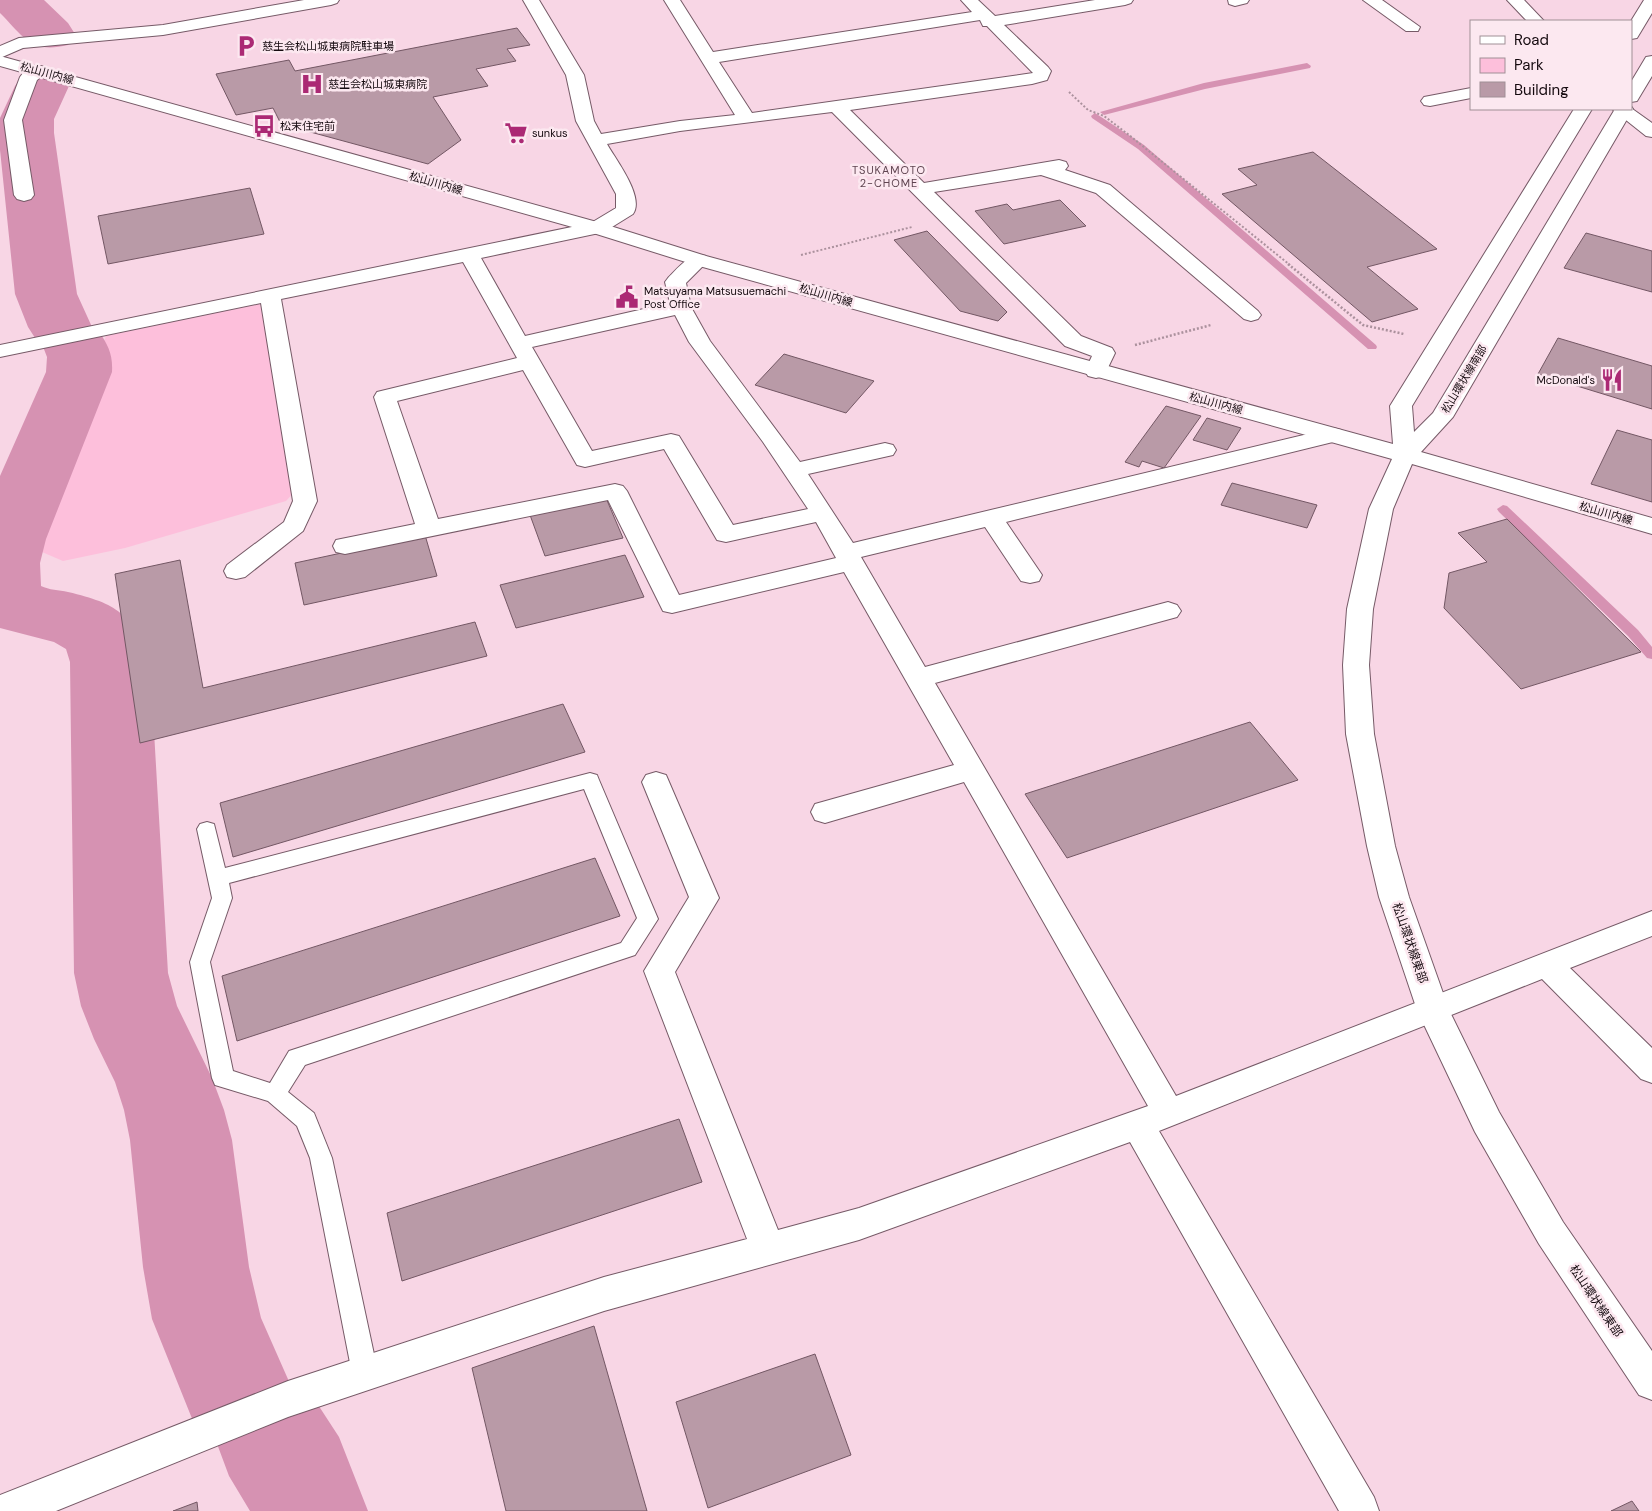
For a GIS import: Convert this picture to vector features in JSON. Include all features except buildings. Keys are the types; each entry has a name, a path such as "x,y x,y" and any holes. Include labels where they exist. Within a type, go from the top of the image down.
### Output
{"street":[{"path":"0,53 19,43 163,30 299,3 331,0"},
{"path":"0,351 597,228 626,210 626,194 585,121 576,74 531,0"},
{"path":"692,0 673,1 747,119"},
{"path":"596,140 680,126 837,107 1032,79 1041,76 1042,71 968,0"},
{"path":"710,58 986,18 1126,0"},
{"path":"1371,0 1412,27"},
{"path":"1515,0 1535,20"},
{"path":"1632,32 1652,0"},
{"name":"松山川内線","path":"0,61 597,228 699,260 1100,362 1333,435 1652,526"},
{"name":"松山環状線南部","path":"1632,94 1652,61"},
{"path":"24,195 13,120 29,77 40,71"},
{"path":"1430,101 1470,93"},
{"path":"837,107 1073,341 1100,362"},
{"path":"1405,454 1401,406 1583,110"},
{"name":"松山環状線南部","path":"1405,454 1442,417 1623,110"},
{"path":"1629,110 1652,132"},
{"path":"920,189 1074,164"},
{"path":"1042,169 1103,189 1251,315"},
{"path":"469,255 585,460 671,440 726,534 823,513"},
{"path":"699,260 675,282 681,307 700,342 794,470 823,513 971,770 1360,1511"},
{"path":"236,571 294,526 305,500 270,295"},
{"path":"429,528 385,397 523,353 681,307"},
{"path":"345,546 616,491 672,605 991,518 1333,435"},
{"path":"794,470 885,450"},
{"name":"松山環状線東部","path":"1405,454 1381,509 1371,552 1360,609 1356,665 1360,734 1381,846 1394,897 1433,1010 1487,1122 1519,1179 1588,1290 1652,1382"},
{"path":"991,518 1030,575"},
{"path":"917,679 1168,611"},
{"path":"825,812 971,770"},
{"path":"656,782 704,898 659,971 768,1249"},
{"path":"8,1511 279,1403 365,1373 604,1294 859,1224 1153,1119 1652,923"},
{"path":"1547,965 1652,1069"}],"lane":[{"path":"218,878 590,780 648,919 628,949 297,1058 275,1094"},
{"path":"207,828 222,898 200,962 224,1078 275,1094 306,1120 321,1158 365,1373"}],"path":[{"path":"1041,76 1057,81 1088,110 1104,116 1130,135 1363,325 1412,336"},
{"path":"794,257 949,218"},
{"path":"1100,362 1251,315"}],"green space":[{"path":"260,304 295,491 286,501 125,548 63,561 42,552 39,511 106,336"}],"waterway":[{"path":"15,0 50,34"},
{"path":"1104,112 1204,86 1307,66"},
{"path":"42,86 27,119 26,133 46,294 60,327"},
{"path":"1095,116 1141,147 1372,347"},
{"path":"75,344 80,357 79,372 9,539 2,569 3,582 6,600 21,608 81,622 93,630 103,643 110,662 121,973 129,1006 142,1039 163,1078 174,1110 181,1140 196,1267 207,1319 235,1387"},
{"path":"1503,509 1633,633 1652,655"},
{"path":"270,1435 298,1478 309,1511"}],"place":[{"name":"慈生会松山城東病院駐車場","path":"246,46"},
{"name":"慈生会松山城東病院","path":"312,84"},
{"name":"松末住宅前","path":"264,126"},
{"name":"sunkus","path":"516,133"},
{"name":"Matsuyama Matsusuemachi Post Office","path":"627,297"},
{"name":"McDonald's","path":"1612,380"}],"district":[{"name":"TSUKAMOTO 2-CHOME","path":"889,176"}]}
